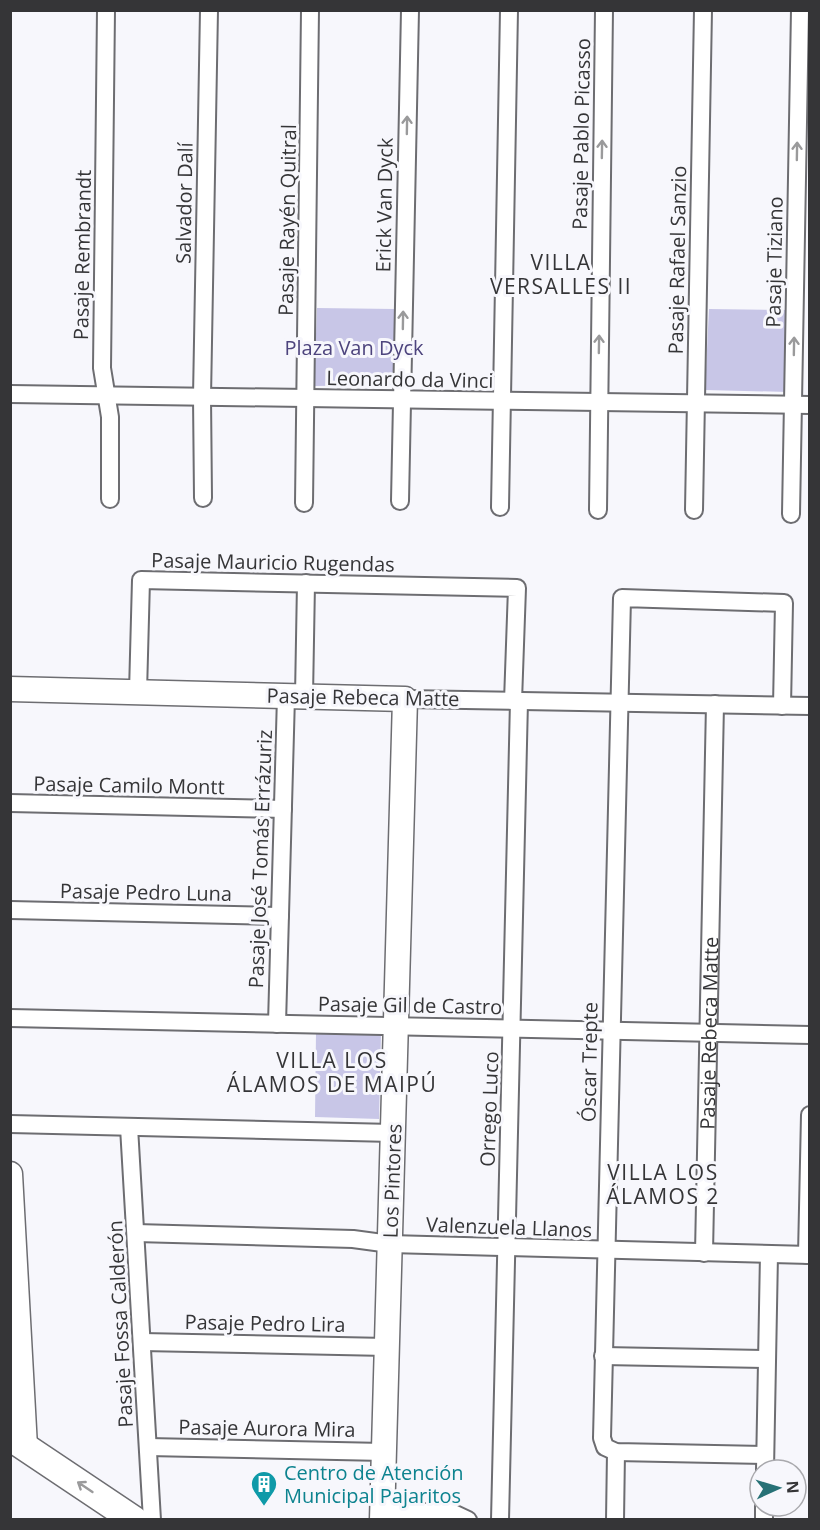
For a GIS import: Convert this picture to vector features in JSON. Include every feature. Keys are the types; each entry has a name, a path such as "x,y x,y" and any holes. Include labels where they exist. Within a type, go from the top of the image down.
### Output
{"main road":[{"path":"18,1442 134,1520"}],"street":[{"name":"Pasaje Rembrandt","path":"106,10 102,368 110,417 110,499"},
{"name":"Salvador Dalí","path":"203,498 202,397 209,10"},
{"name":"Pasaje Rayén Quitral","path":"304,503 310,10"},
{"name":"Erick Van Dyck","path":"400,501 410,10"},
{"path":"500,507 509,10"},
{"name":"Pasaje Pablo Picasso","path":"598,510 604,10"},
{"name":"Pasaje Rafael Sanzio","path":"694,510 703,10"},
{"name":"Pasaje Tiziano","path":"791,514 800,10"},
{"name":"Leonardo da Vinci","path":"10,394 810,405"},
{"name":"Pasaje Mauricio Rugendas","path":"138,692 141,580 517,588"},
{"name":"Pasaje José Tomás Errázuriz","path":"277,1024 283,809 306,583"},
{"name":"Orrego Luco","path":"500,1520 513,1029 517,588"},
{"name":"Óscar Trepte","path":"616,1452 605,1447 602,1438 622,598 784,603 782,706"},
{"name":"Pasaje Rebeca Matte","path":"10,689 810,706"},
{"name":"Los Pintores","path":"383,1516 405,699"},
{"name":"Pasaje Rebeca Matte","path":"704,1253 715,705"},
{"name":"Pasaje Camilo Montt","path":"10,803 283,809"},
{"name":"Pasaje Pedro Luna","path":"10,910 280,916"},
{"name":"Pasaje Gil de Castro","path":"10,1018 810,1035"},
{"path":"808,1255 810,1115"},
{"path":"10,1124 393,1133"},
{"name":"Pasaje Fossa Calderón","path":"129,1127 152,1520"},
{"path":"10,1174 18,1442"},
{"name":"Valenzuela Llanos","path":"136,1233 353,1239 390,1244 506,1248 808,1255"},
{"path":"765,1458 769,1254"},
{"name":"Pasaje Pedro Lira","path":"142,1342 387,1347"},
{"path":"603,1356 767,1359"},
{"name":"Pasaje Aurora Mira","path":"148,1446 384,1452"},
{"path":"615,1520 616,1452 748,1462"},
{"path":"383,1516 451,1512 468,1520"}],"green space":[{"name":"Plaza Van Dyck","path":"317,308 395,309 395,385 314,386"},
{"path":"709,309 791,310 788,392 705,390"},
{"path":"316,1032 381,1034 379,1119 315,1117"}],"place":[{"name":"Centro de Atención Municipal Pajaritos","path":"264,1507"}],"district":[{"name":"VILLA VERSALLES II","path":"561,274"},
{"name":"VILLA LOS ÁLAMOS DE MAIPÚ","path":"332,1072"},
{"name":"VILLA LOS ÁLAMOS 2","path":"663,1184"}]}
